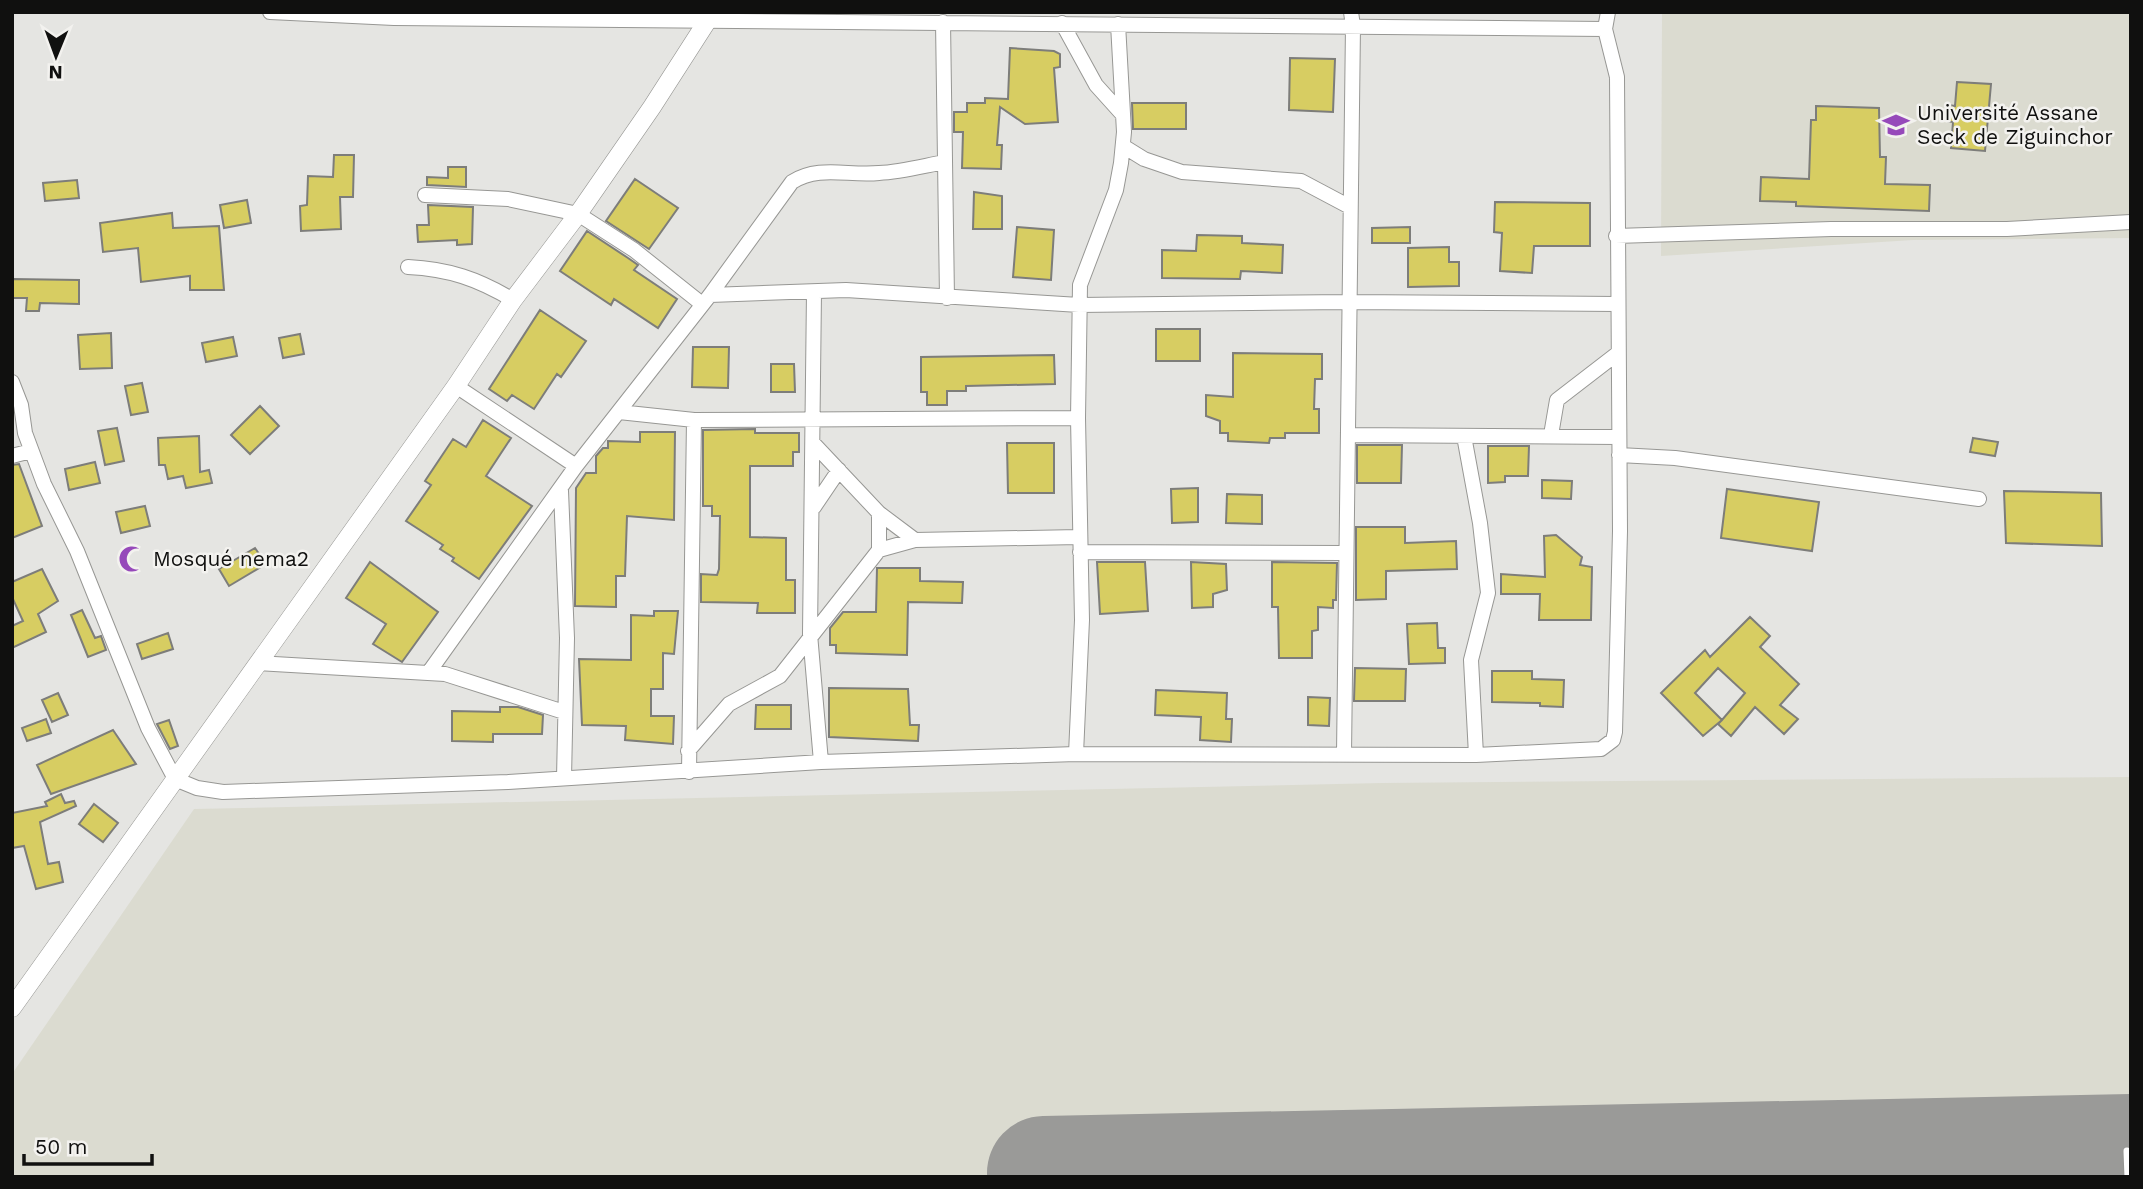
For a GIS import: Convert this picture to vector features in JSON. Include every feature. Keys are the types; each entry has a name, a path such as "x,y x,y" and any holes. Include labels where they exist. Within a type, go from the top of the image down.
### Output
{"street":[{"path":"270,12 710,16 1118,24 1161,18 1352,19 1605,29"},
{"path":"12,382 31,451 81,561 148,728 175,779 197,788 223,792 689,772 821,762 1076,754 1476,755 1594,750 1608,746 1613,740 1617,681 1617,77 1605,29 1608,12"},
{"path":"12,1007 456,386 513,300 578,214 710,16"},
{"path":"1344,754 1352,19"},
{"path":"943,22 947,298"},
{"path":"1062,23 1096,85 1123,115"},
{"path":"1076,754 1082,620 1079,537 1079,305 1085,267 1116,190 1123,146 1118,24"},
{"path":"1123,146 1144,159 1182,172 1301,181 1350,206"},
{"path":"429,672 561,491 576,466 706,299 792,182 805,174 823,170 851,175 882,173 945,162"},
{"path":"425,195 508,199 578,214 706,299 846,290 1079,305 1348,302 1618,304"},
{"path":"1616,236 1831,229 2007,229 2131,222"},
{"path":"408,267 458,272 481,281 513,300"},
{"path":"814,292 810,634 821,762"},
{"path":"1551,435 1557,400 1618,353"},
{"path":"456,386 576,466"},
{"path":"619,412 694,420 1078,418"},
{"path":"689,772 694,420"},
{"path":"1349,435 1618,437"},
{"path":"1464,436 1480,523 1488,593 1471,660 1476,755"},
{"path":"813,443 879,513 915,540"},
{"path":"12,456 31,451"},
{"path":"1619,455 1675,458 1979,499"},
{"path":"813,508 839,470"},
{"path":"561,491 567,638 564,778"},
{"path":"879,513 879,550"},
{"path":"688,751 729,704 780,676 810,634 879,550 915,540 1079,537"},
{"path":"1080,552 1345,553"},
{"path":"257,663 429,672 465,680 564,712"}],"lane":[{"path":"2127,1151 2128,1177"}],"shaded area":[{"name":"Université Assane Seck de Ziguinchor","path":"1662,12 2131,12 2131,238 1913,240 1661,256"},
{"path":"2131,777 2131,1177 12,1177 12,1074 194,809 1382,783"}],"building":[{"path":"1010,48 1054,51 1060,54 1060,67 1054,68 1058,122 1025,124 1000,107 997,145 1002,145 1001,169 962,168 963,132 954,132 954,112 967,112 967,103 985,103 985,98 1008,99"},
{"path":"1290,58 1335,59 1333,112 1289,110"},
{"path":"1957,82 1991,84 1985,151 1951,148 1953,122 1946,121 1948,105 1955,106"},
{"path":"1132,103 1186,103 1186,129 1133,129"},
{"path":"1816,106 1879,108 1880,157 1886,157 1885,184 1930,185 1929,211 1796,206 1796,202 1760,201 1761,177 1809,179 1811,120 1816,120"},
{"path":"334,155 354,155 353,197 340,197 341,229 301,231 300,206 307,205 308,176 333,177"},
{"path":"448,167 466,167 466,187 427,185 427,177 448,178"},
{"path":"635,179 678,208 649,249 606,221"},
{"path":"77,180 79,198 45,201 43,183"},
{"path":"974,192 1002,196 1002,229 973,229"},
{"path":"247,200 251,223 224,228 220,205"},
{"path":"1495,202 1590,203 1590,246 1534,246 1532,273 1500,271 1502,233 1494,232"},
{"path":"428,205 473,207 472,244 457,245 457,240 418,242 417,225 429,225"},
{"path":"172,213 173,228 219,226 224,290 190,290 190,276 141,282 138,248 103,252 100,223"},
{"path":"1017,227 1054,230 1051,280 1013,277"},
{"path":"1410,227 1410,243 1372,243 1372,228"},
{"path":"587,231 638,265 634,270 677,299 658,328 614,299 611,305 560,271"},
{"path":"1197,235 1242,236 1242,243 1283,245 1282,273 1241,271 1240,279 1162,278 1162,250 1196,251"},
{"path":"1449,247 1449,262 1459,262 1459,286 1408,287 1408,248"},
{"path":"12,279 79,280 79,304 40,303 39,311 26,311 27,298 12,298"},
{"path":"540,310 586,341 561,377 557,374 534,409 512,395 507,401 489,389"},
{"path":"1156,329 1200,329 1200,361 1156,361"},
{"path":"111,333 112,368 80,369 78,335"},
{"path":"300,334 304,354 283,358 279,338"},
{"path":"233,337 237,356 206,362 202,343"},
{"path":"693,347 729,347 728,388 692,387"},
{"path":"1233,353 1322,354 1322,379 1315,379 1314,409 1319,409 1319,433 1285,433 1285,438 1270,438 1269,443 1228,441 1228,433 1220,433 1220,421 1206,416 1206,395 1233,397"},
{"path":"1054,355 1055,384 966,386 966,391 947,391 947,405 927,405 927,392 921,392 921,357"},
{"path":"771,364 794,364 795,392 771,392"},
{"path":"142,383 148,412 131,415 125,386"},
{"path":"260,406 279,426 250,454 231,435"},
{"path":"483,420 511,438 486,476 532,506 479,579 452,561 454,558 440,549 443,545 406,521 431,485 425,481 453,439 466,447"},
{"path":"117,428 124,461 105,465 98,431"},
{"path":"755,429 755,433 799,433 799,452 793,452 793,466 750,466 750,537 786,538 786,580 795,580 795,613 757,613 758,603 701,602 701,574 717,575 719,569 720,516 712,516 712,506 703,506 703,430"},
{"path":"640,432 675,432 674,520 627,516 625,576 616,576 616,607 575,606 576,488 586,473 596,473 596,456 603,448 608,448 608,441 640,442"},
{"path":"199,436 200,472 209,470 212,483 186,488 183,476 168,479 165,465 159,465 158,438"},
{"path":"1973,438 1998,442 1995,456 1970,452"},
{"path":"1007,443 1054,443 1054,493 1008,493"},
{"path":"1357,445 1402,445 1401,483 1357,483"},
{"path":"1488,446 1529,446 1528,476 1505,476 1505,482 1488,483"},
{"path":"95,462 100,483 69,490 65,469"},
{"path":"19,464 42,526 12,538 12,465"},
{"path":"1542,480 1572,481 1571,499 1542,498"},
{"path":"1198,488 1198,522 1172,523 1171,489"},
{"path":"1727,489 1819,502 1812,551 1721,538"},
{"path":"2004,491 2101,493 2102,546 2006,543"},
{"path":"1227,494 1262,495 1262,524 1226,523"},
{"path":"145,506 150,526 121,533 116,512"},
{"path":"1356,527 1405,527 1405,543 1456,541 1457,569 1386,571 1386,599 1356,600"},
{"path":"1556,535 1582,557 1580,565 1592,567 1591,620 1539,620 1540,594 1501,594 1501,574 1545,577 1544,536"},
{"path":"255,548 266,564 229,586 219,569"},
{"path":"370,562 438,612 402,662 373,644 386,624 346,598"},
{"path":"1097,562 1145,562 1148,611 1100,614"},
{"path":"1191,562 1226,564 1227,590 1213,594 1213,607 1192,608"},
{"path":"1272,562 1337,563 1336,600 1333,600 1333,608 1318,607 1318,630 1312,631 1312,658 1279,658 1278,607 1272,607"},
{"path":"877,568 920,568 920,581 963,582 962,603 908,602 907,655 836,653 836,645 830,645 830,628 843,612 876,612"},
{"path":"42,569 58,601 38,614 46,632 12,648 12,626 23,621 12,597 12,582"},
{"path":"82,610 95,638 101,636 106,650 88,657 71,615"},
{"path":"654,611 678,611 674,654 663,653 663,689 651,689 651,716 674,716 673,744 625,740 626,726 582,725 579,659 631,660 631,615 654,616"},
{"path":"1750,617 1770,636 1760,647 1799,684 1780,705 1798,719 1784,734 1755,707 1731,736 1718,724 1722,720 1703,736 1661,693 1705,650 1710,657","holes":["1718,668 1745,693 1722,720 1695,693"]},
{"path":"1437,623 1438,648 1445,648 1445,663 1409,664 1407,624"},
{"path":"168,633 173,649 142,659 137,644"},
{"path":"1355,668 1406,669 1405,701 1354,701"},
{"path":"1492,671 1532,671 1532,679 1564,680 1563,707 1540,706 1540,703 1492,702"},
{"path":"829,688 908,689 910,725 919,725 918,741 829,737"},
{"path":"1156,690 1227,693 1226,719 1232,719 1231,742 1200,740 1201,717 1155,715"},
{"path":"58,693 68,715 52,722 42,700"},
{"path":"1308,697 1330,698 1329,726 1308,725"},
{"path":"756,705 791,705 791,729 755,729"},
{"path":"500,707 518,707 543,715 542,734 493,734 493,742 452,741 452,711 500,712"},
{"path":"46,719 51,733 27,741 22,728"},
{"path":"169,720 178,746 170,749 157,724"},
{"path":"113,730 136,764 51,794 37,765"},
{"path":"61,794 65,803 74,801 76,806 40,822 48,864 59,862 63,882 36,889 24,846 12,848 12,813 47,806 45,802"},
{"path":"94,804 118,823 103,842 79,824"}],"taxiway":[{"path":"1057,1177 1065,1163 1075,1155 1087,1151 1111,1153 1147,1171"},
{"path":"1634,1177 1663,1161"},
{"path":"1542,1163 1570,1171 1577,1177"},
{"path":"1185,1177 1197,1170"}],"runway":[{"path":"1044,1173 2131,1151"}],"place":[{"name":"Université Assane Seck de Ziguinchor","path":"1896,125"},
{"name":"Mosqué nema2","path":"132,559"}]}
